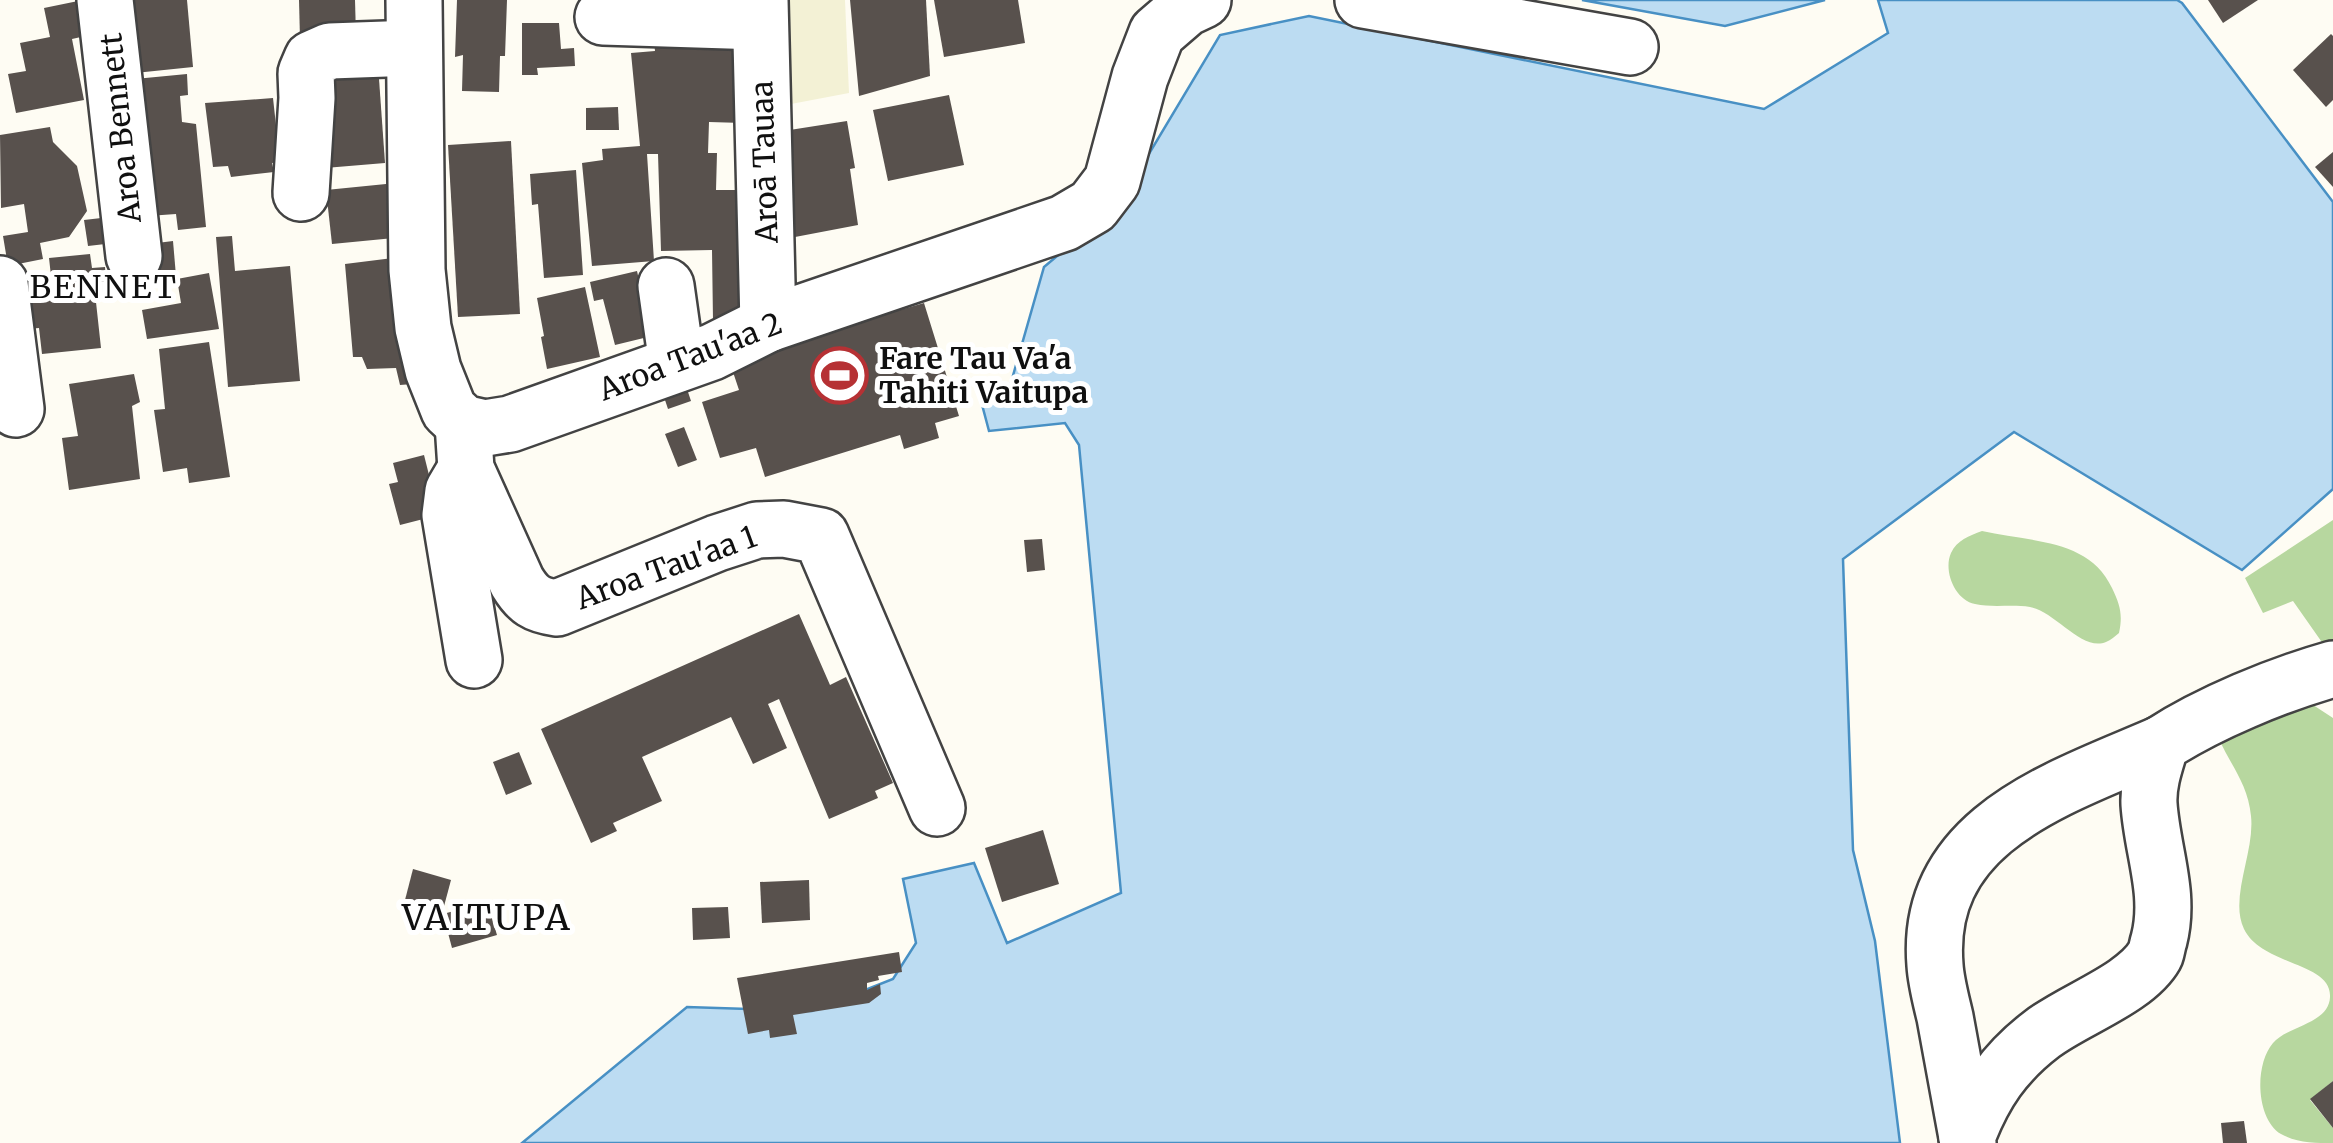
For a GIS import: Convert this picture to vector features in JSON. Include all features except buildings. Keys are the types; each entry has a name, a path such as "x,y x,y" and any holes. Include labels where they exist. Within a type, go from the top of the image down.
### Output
{"street":[{"name":"Aroa Bennett","path":"105,0 134,256"},
{"name":"Aroa Tau'aa 2","path":"465,446 486,428 510,424 712,352 768,324 1064,222 1093,206 1112,181 1140,77 1157,33 1186,8 1203,0"},
{"path":"1363,0 1630,47"},
{"name":"Aroā Tauaa","path":"760,11 768,324"},
{"path":"602,17 760,11"},
{"path":"301,192 308,98 306,73 312,59 414,24 417,270 422,328 433,370 465,446 450,515 474,660"},
{"path":"0,284 16,409"},
{"path":"666,286 678,364"},
{"name":"Aroa Tau'aa 1","path":"465,446 517,582 527,598 540,606 557,608 758,530 784,529 820,536 937,808"},
{"path":"1968,1140 1935,965 1936,922 1948,885 1970,849 2009,815 2066,785 2161,744 2193,724 2324,679"},
{"path":"1968,1140 1980,1104 2000,1072 2044,1032 2137,976 2155,955 2164,920 2164,891 2149,802 2151,777 2161,744"}],"shaded area":[{"path":"768,0 845,0 849,93 770,108"}],"green space":[{"path":"2333,520 2333,658 2293,601 2263,613 2245,578"},
{"path":"1982,531 2056,545 2089,560 2102,572 2115,594 2121,615 2119,633 2097,644 2039,610 1982,605 1962,597 1950,576 1951,553 1960,542"},
{"path":"2307,701 2333,718 2333,1081 2310,1100 2333,1128 2333,1143 2300,1141 2281,1134 2273,1127 2262,1104 2263,1064 2273,1043 2323,1013 2330,997 2328,986 2320,977 2265,950 2244,929 2239,903 2251,816 2243,785 2219,739"}],"water":[{"path":"1582,0 1825,0 1725,26"},
{"path":"1878,0 2177,0 2333,202 2333,489 2242,570 2014,432 1843,559 1853,850 1875,941 1900,1143 522,1143 687,1007 812,1011 893,979 916,943 903,879 974,863 1007,943 1121,893 1079,445 1065,423 989,431 980,397 1010,386 1044,267 1119,204 1220,35 1309,16 1764,109 1888,33"}],"place":[{"name":"Fare Tau Va'a Tahiti Vaitupa","path":"840,375"}],"district":[{"name":"BENNET","path":"104,287"},
{"name":"VAITUPA","path":"487,918"}]}
